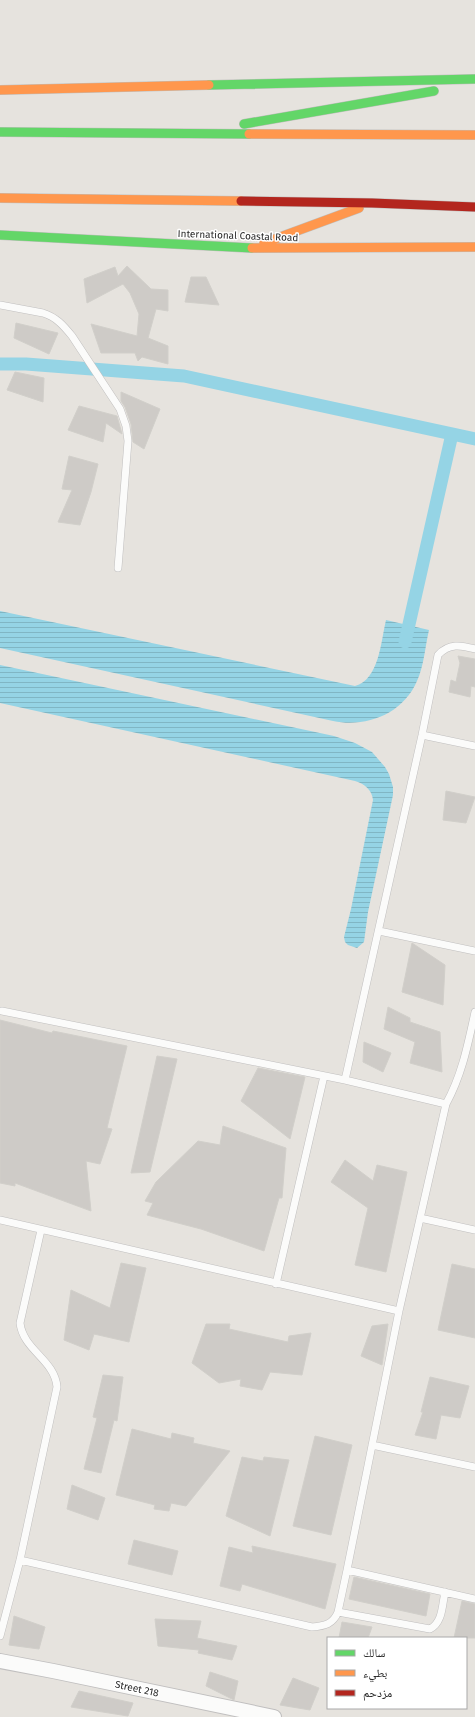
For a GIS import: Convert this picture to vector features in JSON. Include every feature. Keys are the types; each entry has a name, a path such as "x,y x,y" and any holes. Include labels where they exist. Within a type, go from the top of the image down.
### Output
{"highway":[{"path":"0,90 475,79"},
{"path":"186,134 475,84"},
{"path":"0,132 475,135"},
{"path":"0,198 372,203 475,207"},
{"path":"250,248 372,203"},
{"name":"International Coastal Road","path":"0,235 250,248 475,247"}],"street":[{"name":"Street 218","path":"0,1661 274,1717"}],"lane":[{"path":"0,305 50,315 62,324 72,336 124,417 128,441 118,568"},
{"path":"345,1080 422,735 438,655 450,646 457,645 475,649"},
{"path":"422,735 475,746"},
{"path":"379,931 475,951"},
{"path":"2,1011 345,1080 446,1104"},
{"path":"20,1560 312,1627 329,1624 335,1618 338,1612 347,1570 399,1311 446,1104 453,1092 462,1066 475,1012"},
{"path":"276,1284 324,1076"},
{"path":"420,1218 475,1230"},
{"path":"0,1220 399,1311"},
{"path":"0,1636 20,1560 57,1386 54,1373 27,1343 21,1331 20,1323 41,1230"},
{"path":"372,1445 475,1467"},
{"path":"347,1570 475,1599"},
{"path":"338,1612 430,1629 439,1622 445,1592"}],"water":[{"path":"0,611 355,686 363,682 374,668 378,659 386,620 429,630 423,663 417,681 403,702 382,716 370,720 346,723 0,648"},
{"path":"0,665 334,736 355,743 372,752 389,774 393,787 393,795 368,912 364,942 357,948 348,945 345,942 344,937 373,800 370,790 365,786 355,781 0,703"}],"building":[{"path":"127,266 151,289 168,290 168,311 156,309 148,338 168,346 168,364 142,357 138,361 135,353 101,353 91,324 137,336 139,314 130,293 123,284 87,303 84,279 115,267 118,276"},
{"path":"191,277 206,277 219,305 185,302"},
{"path":"16,323 58,333 49,354 14,338"},
{"path":"15,372 44,378 43,402 7,390"},
{"path":"121,392 160,409 144,449 133,442 131,424 125,407 121,401"},
{"path":"79,406 117,416 122,434 106,423 103,442 68,430"},
{"path":"69,456 98,464 91,492 80,525 58,522 72,490 62,489"},
{"path":"458,656 475,659 475,687 471,686 470,697 449,692 451,680 456,682 460,663"},
{"path":"446,791 475,797 466,823 443,820"},
{"path":"412,943 445,965 443,1005 402,992"},
{"path":"388,1007 410,1018 410,1022 440,1032 442,1072 410,1063 415,1042 384,1029"},
{"path":"0,1020 52,1033 53,1031 127,1046 107,1128 112,1129 100,1164 86,1161 91,1211 15,1183 15,1186 0,1183"},
{"path":"364,1042 391,1053 383,1072 363,1062"},
{"path":"157,1056 177,1059 150,1172 131,1173"},
{"path":"258,1068 305,1077 290,1139 241,1101"},
{"path":"223,1126 286,1148 282,1198 279,1198 264,1251 201,1229 147,1215 153,1203 145,1201 156,1182 198,1141 220,1145"},
{"path":"345,1160 373,1181 377,1165 407,1172 386,1272 355,1265 368,1208 331,1182"},
{"path":"121,1263 146,1268 129,1342 94,1334 89,1350 64,1340 71,1290 110,1308"},
{"path":"452,1264 475,1269 475,1338 438,1330"},
{"path":"206,1324 230,1324 229,1329 288,1342 289,1336 311,1333 302,1375 270,1372 262,1390 240,1386 241,1379 219,1383 192,1363"},
{"path":"388,1324 382,1365 361,1356 372,1326"},
{"path":"103,1375 123,1377 117,1421 114,1420 101,1473 84,1469 97,1418 93,1417"},
{"path":"430,1377 469,1386 460,1418 441,1415 436,1439 415,1435 423,1412 421,1412"},
{"path":"132,1429 171,1439 172,1433 194,1438 193,1443 230,1451 186,1506 171,1503 169,1511 154,1509 155,1505 116,1495"},
{"path":"315,1436 352,1445 331,1535 293,1526"},
{"path":"242,1457 263,1461 264,1457 289,1460 270,1536 226,1516"},
{"path":"72,1485 105,1498 98,1520 67,1509"},
{"path":"134,1540 178,1551 172,1575 128,1564"},
{"path":"252,1546 336,1564 325,1609 242,1584 240,1591 220,1586 229,1547 253,1553"},
{"path":"354,1577 430,1594 426,1616 349,1599"},
{"path":"462,1601 475,1604 475,1638 454,1637"},
{"path":"14,1616 45,1627 39,1649 9,1645"},
{"path":"155,1619 201,1621 197,1638 237,1646 232,1660 198,1653 199,1650 158,1646"},
{"path":"342,1622 372,1627 368,1637 339,1637"},
{"path":"210,1672 238,1681 234,1700 206,1686"},
{"path":"293,1678 319,1688 310,1710 280,1705"},
{"path":"79,1691 133,1703 128,1716 71,1707"}],"waterway":[{"path":"0,364 26,364 184,376 475,439"},
{"path":"405,642 452,434"}],"traffic: fast":[{"path":"209,85 475,79"},
{"path":"244,124 434,91"},
{"path":"0,132 249,134"},
{"path":"0,235 252,248"}],"traffic: slow":[{"path":"0,90 209,85"},
{"path":"249,134 475,135"},
{"path":"0,198 241,201"},
{"path":"264,243 359,208"},
{"path":"252,248 475,247"}],"traffic: jam":[{"path":"241,201 372,203 475,207"}]}
